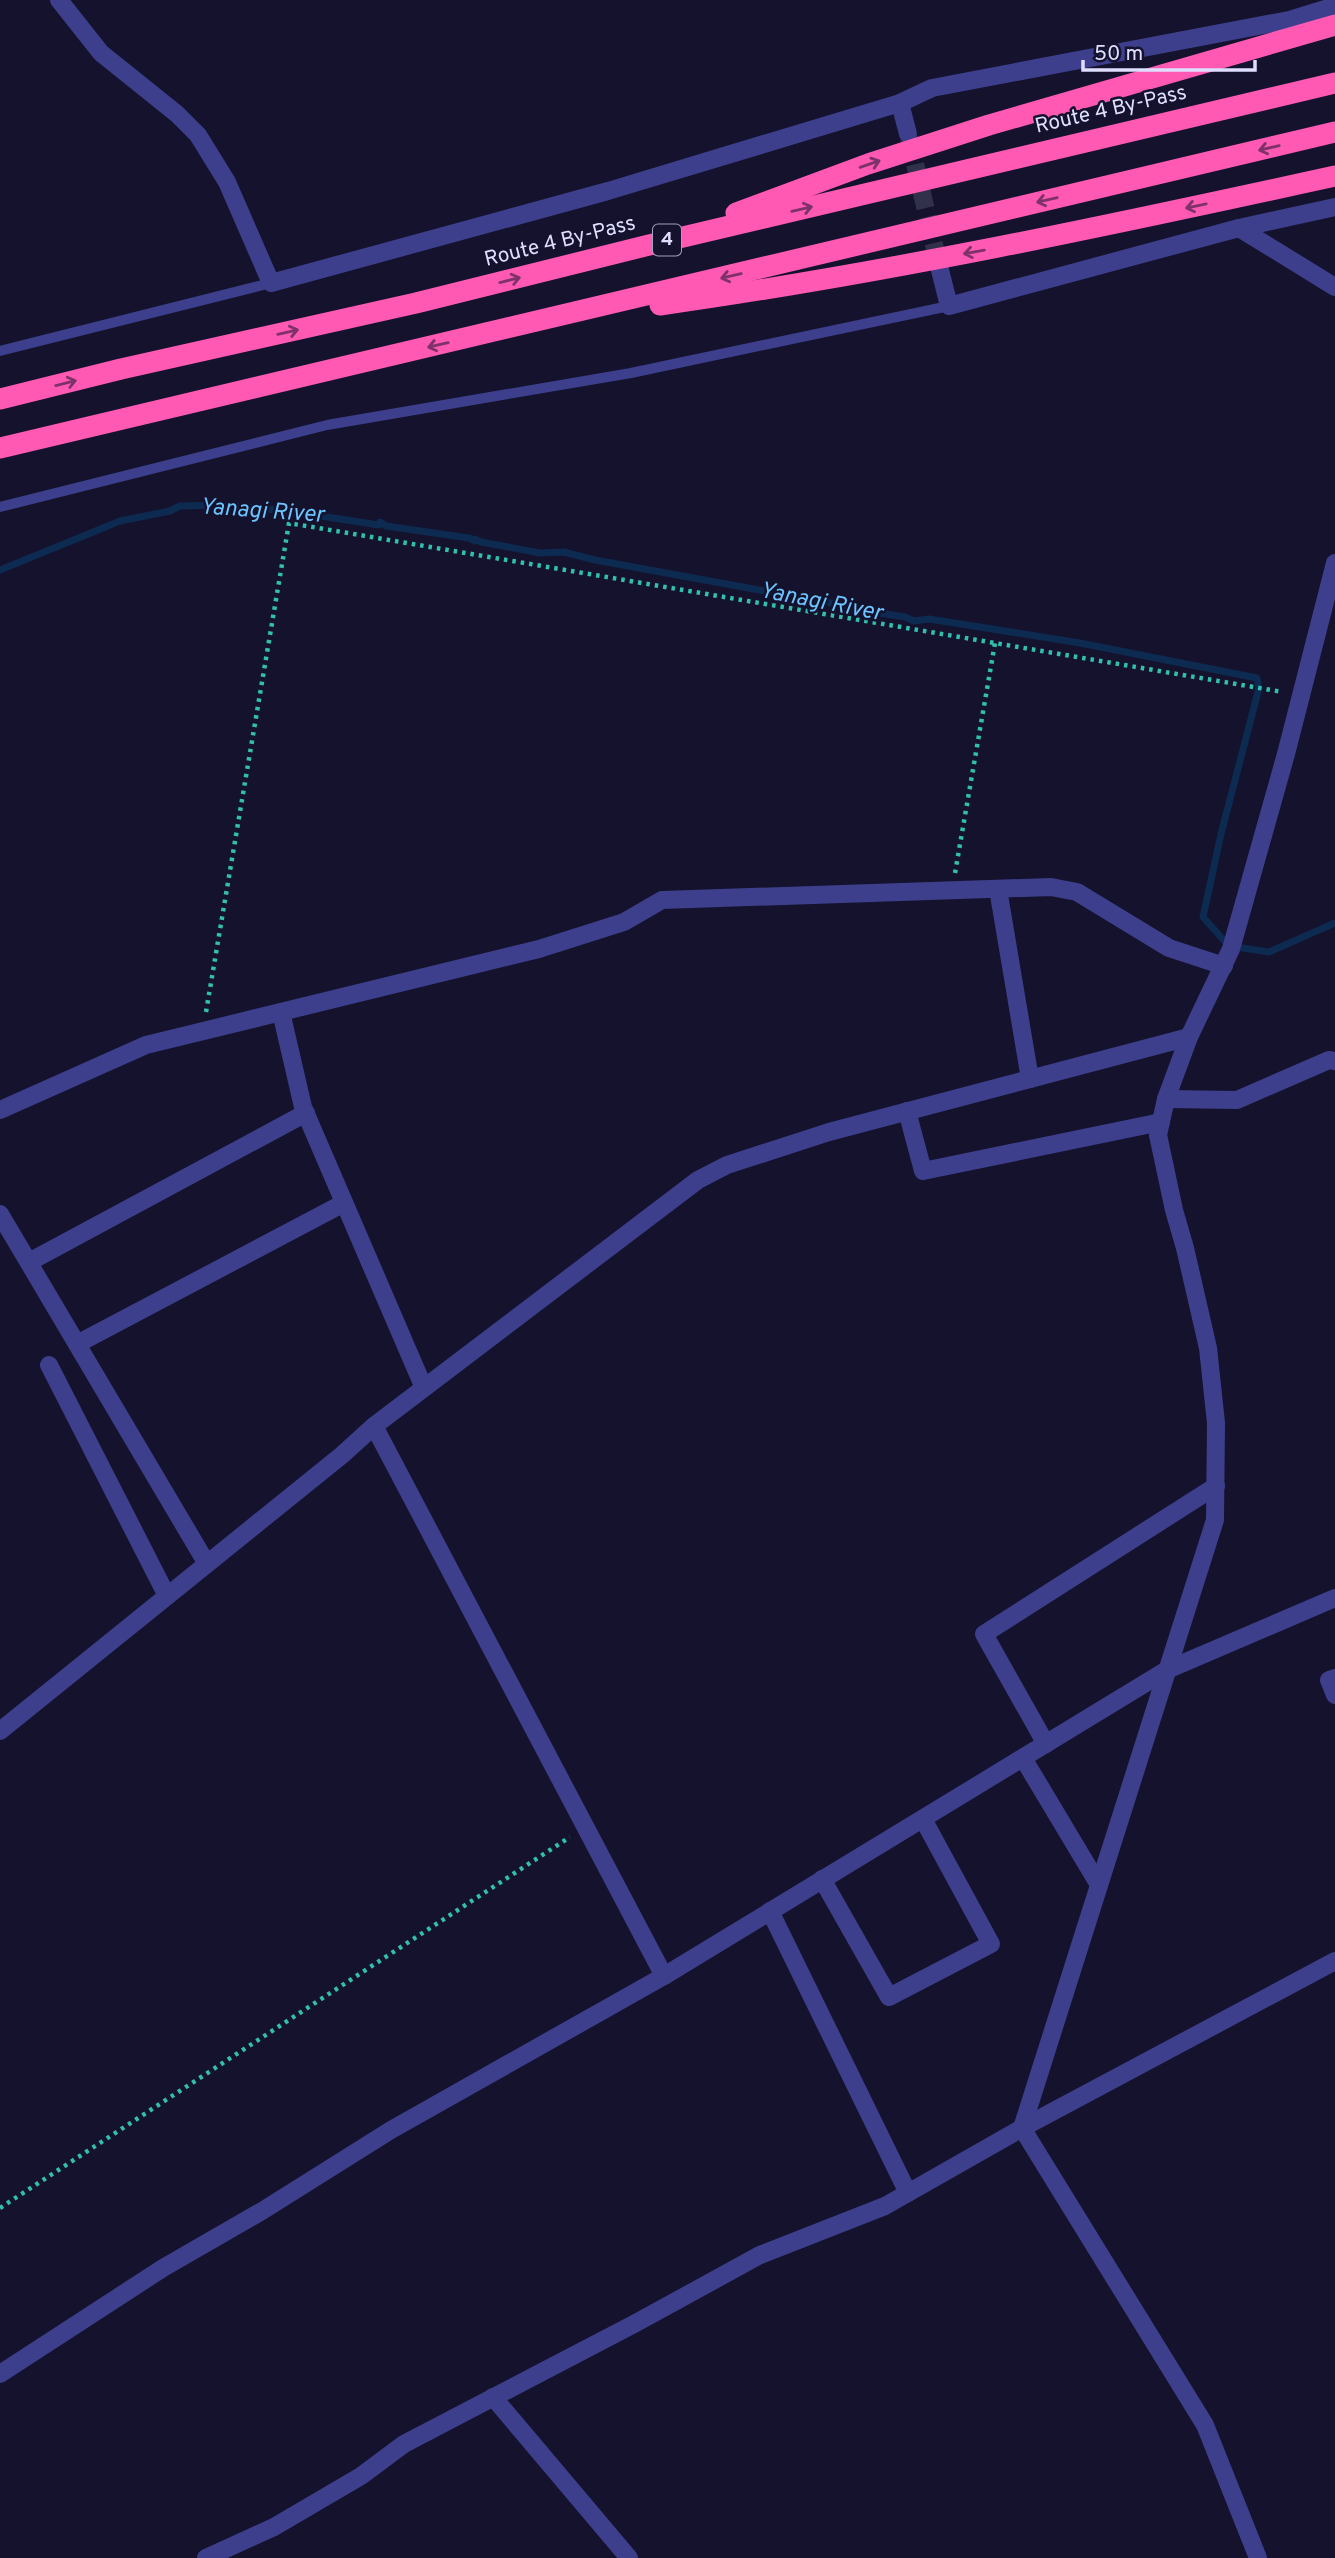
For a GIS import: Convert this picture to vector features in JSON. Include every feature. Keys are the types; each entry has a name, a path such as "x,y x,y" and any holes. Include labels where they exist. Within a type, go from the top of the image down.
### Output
{"highway":[{"path":"645,246 868,164 977,129 1335,25"},
{"name":"Route 4 By-Pass","path":"0,399 416,303 645,246 1335,83"},
{"name":"4","path":"0,448 1335,132"},
{"path":"536,322 778,288 1057,237 1335,176"}],"street":[{"path":"59,0 101,53 177,114 198,135 227,181 271,283 608,191 900,103 932,88 1289,20 1335,6"},
{"path":"900,103 908,134"},
{"path":"940,270 949,306 1239,228 1335,207"},
{"path":"1239,228 1335,287"},
{"path":"1258,2558 1205,2425 1021,2128 1215,1520 1216,1423 1208,1348 1158,1135 1166,1099 1189,1037 1224,966 1301,695 1335,563"},
{"path":"0,1110 146,1045 538,949 624,922 662,900 1051,887 1077,892 1170,948 1224,966"},
{"path":"998,889 1030,1079"},
{"path":"281,1012 306,1113 424,1388"},
{"path":"0,1731 342,1455 374,1426 698,1180 727,1165 829,1132 1189,1037"},
{"path":"1166,1099 1237,1100 1329,1060 1335,1061"},
{"path":"907,1111 923,1171 1161,1122"},
{"path":"29,1262 306,1113"},
{"path":"77,1345 344,1203"},
{"path":"0,1214 207,1564"},
{"path":"49,1365 167,1596"},
{"path":"374,1426 664,1976"},
{"path":"1046,1744 984,1634 1216,1486"},
{"path":"0,2374 163,2268 262,2211 391,2130 664,1976 1167,1670 1335,1598"},
{"path":"1335,1678 1329,1680 1335,1695"},
{"path":"1023,1758 1099,1885"},
{"path":"822,1879 889,1997 991,1944 923,1819"},
{"path":"770,1911 908,2193"},
{"path":"206,2558 274,2527 361,2476 404,2444 760,2255 885,2206 1021,2128 1335,1961"},
{"path":"493,2397 629,2558"}],"lane":[{"path":"0,351 271,283"},
{"path":"0,507 327,425 631,373 949,306"}],"path":[{"path":"203,1031 289,523 1301,695"},
{"path":"952,890 995,643"},
{"path":"0,2208 585,1827"}],"waterway":[{"name":"Yanagi River","path":"0,570 120,521 170,511 180,506 221,505 288,511 379,525 380,522 386,526 475,539 540,553 564,552 905,617 914,621 929,619 1080,643 1257,678 1259,688 1221,834 1203,917 1229,946 1269,952 1335,923"}],"tunnel":[{"path":"909,138 940,270"}]}
